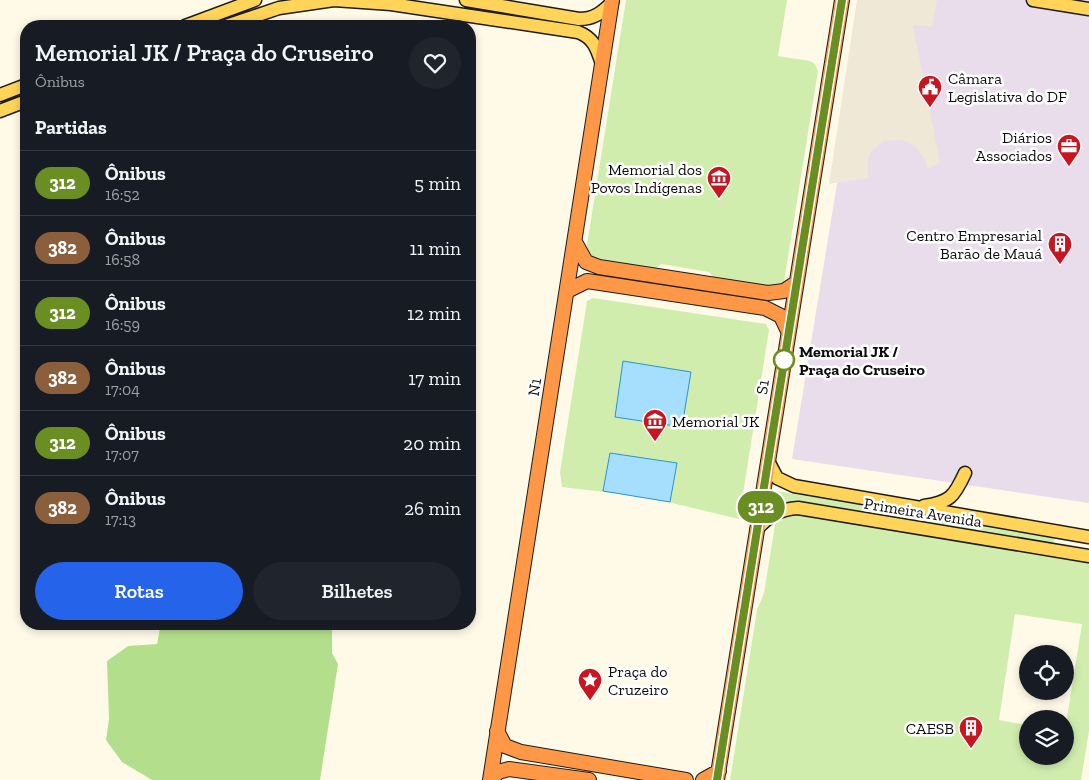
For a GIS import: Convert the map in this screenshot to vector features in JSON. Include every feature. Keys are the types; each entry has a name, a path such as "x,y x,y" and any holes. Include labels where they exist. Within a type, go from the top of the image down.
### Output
{"highway":[{"name":"S1","path":"718,775 842,0"},
{"name":"N1","path":"491,780 612,1"},
{"path":"575,242 586,262 599,266 773,293 784,292 796,283"},
{"path":"567,291 587,281 765,308 781,316 788,331"},
{"path":"497,732 505,746 521,752 686,780"},
{"path":"491,780 498,772 509,769 590,780"},
{"path":"703,780 718,775"}],"main road":[{"path":"201,20 255,0"},
{"path":"243,20 278,8 335,0 391,4 578,32 587,36 595,45 602,64"},
{"path":"466,0 579,19 590,19 602,13 612,1"},
{"path":"1032,0 1089,9"},
{"path":"0,95 20,87"},
{"path":"0,111 20,103"},
{"name":"Primeira Avenida","path":"768,461 777,478 794,486 911,508 1089,537"},
{"path":"911,508 948,500 956,492 965,473"},
{"name":"Primeira Avenida","path":"757,529 772,515 783,510 798,508 1089,556"},
{"path":"1062,551 1058,542 1064,534"}],"shaded area":[{"path":"857,0 937,0 932,27 913,25 940,163 927,169 925,160 916,147 902,140 885,141 871,151 867,162 868,178 829,184"},
{"path":"867,0 1089,0 1089,503 792,459"}],"green space":[{"path":"626,0 787,0 778,56 810,61 815,64 818,71 784,282 781,286 775,287 714,278 709,272 661,264 655,269 592,259 586,251"},
{"path":"593,298 766,324 769,330 739,519 647,497 562,487 560,472 587,301"},
{"path":"776,491 1055,536 1053,545 774,501"},
{"path":"788,513 1060,555 1089,563 1089,731 1081,780 730,780 757,610 764,593 777,520"},
{"path":"160,630 332,630 332,653 338,664 320,780 152,780 122,762 106,740 109,719 107,661 128,646 157,644"}],"water":[{"path":"623,361 691,372 682,427 615,417"},
{"path":"610,453 677,463 670,502 603,491"}],"bus line":[{"name":"312","path":"717,780 842,0"}],"place":[{"name":"Câmara Legislativa do DF","path":"930,108"},
{"name":"Diários Associados","path":"1069,167"},
{"name":"Memorial dos Povos Indígenas","path":"719,199"},
{"name":"Centro Empresarial Barão de Mauá","path":"1060,265"},
{"name":"Memorial JK / Praça do Cruseiro","path":"784,360"},
{"name":"Memorial JK","path":"655,442"},
{"name":"Praça do Cruzeiro","path":"590,701"},
{"name":"CAESB","path":"971,749"}]}
